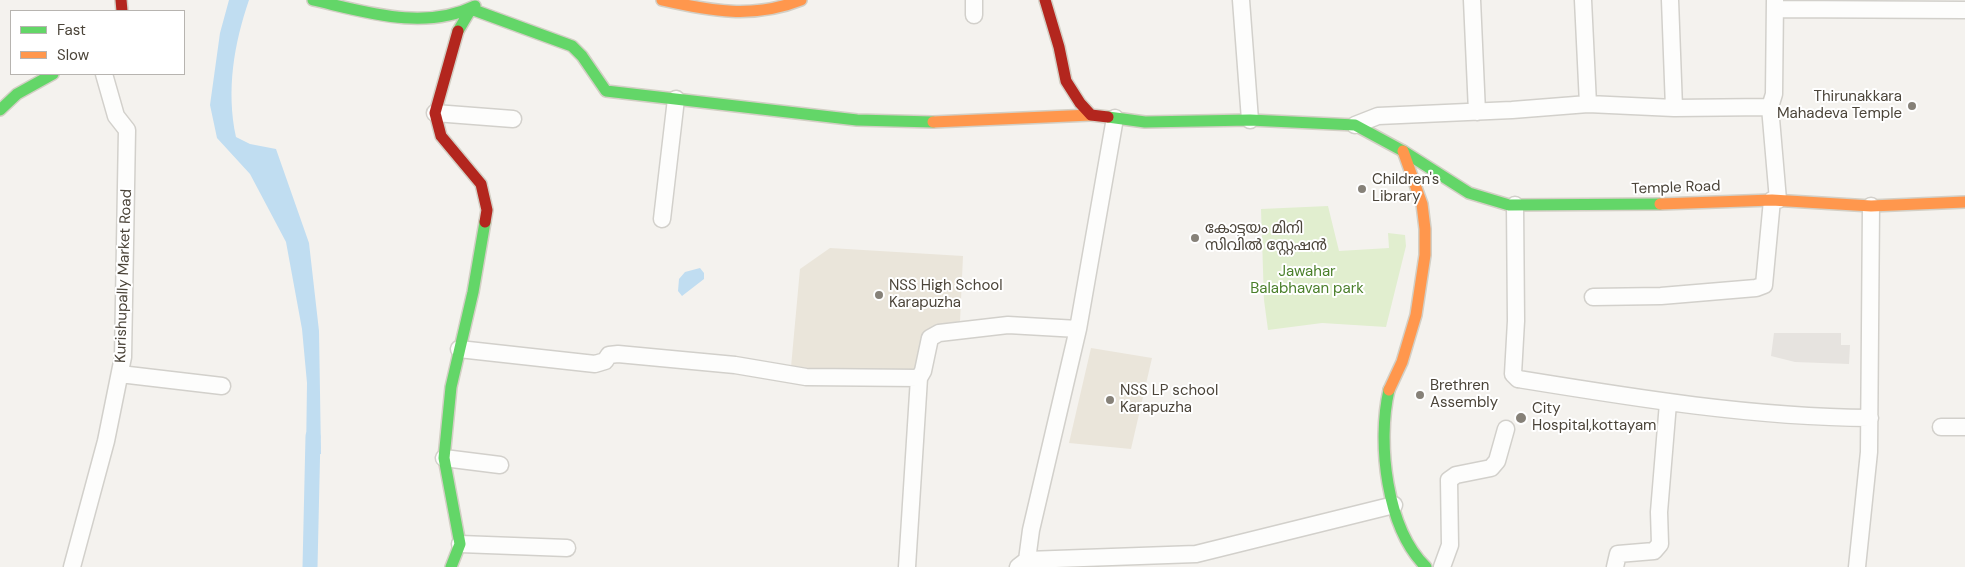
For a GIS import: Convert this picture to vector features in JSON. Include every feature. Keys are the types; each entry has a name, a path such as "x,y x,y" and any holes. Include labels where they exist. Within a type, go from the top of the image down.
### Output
{"main road":[{"path":"313,0 355,4 410,18 444,17 471,9 484,0"},
{"path":"662,0 710,11 730,13 782,9 796,1"},
{"path":"1045,0 1059,47 1066,81 1080,103 1091,114"},
{"path":"471,9 572,46 580,52 593,77 606,91 857,120 952,123 1091,114 1145,122 1250,120 1355,125"},
{"path":"451,567 460,544 444,458 451,387 473,292 487,210 481,184 441,136 435,113 459,27 471,9"},
{"path":"2,104 51,75"},
{"name":"Temple Road","path":"1355,125 1403,151 1469,193 1515,205 1596,206 1775,200 1871,206 1965,202"},
{"path":"1403,151 1423,211 1425,238 1423,282 1397,373 1390,384 1384,437 1394,506 1407,548 1416,561 1426,567"}],"street":[{"path":"1241,0 1250,120"},
{"path":"1472,0 1477,112"},
{"path":"1583,0 1588,104"},
{"path":"1670,0 1674,108"},
{"path":"1593,298 1660,296 1756,288 1764,285 1775,200 1770,107 1774,94 1775,4 1965,10"},
{"name":"Kurishupally Market Road","path":"72,567 106,441 120,374 126,326 124,244 127,130 116,116 104,75"},
{"path":"662,219 676,99"},
{"path":"1355,125 1378,116 1477,112 1588,104 1674,108 1770,107"},
{"path":"435,113 513,120"},
{"path":"1115,118 1078,329 1022,564 1196,560 1394,506"},
{"path":"1515,205 1516,321 1513,374 1518,379 1668,403 1773,414 1870,418"},
{"path":"1857,567 1869,452 1871,206"},
{"path":"907,567 919,378 923,371 930,338 940,333 1008,325 1078,329"},
{"path":"459,349 595,364 605,362 609,355 618,354 735,365 806,377 919,378"},
{"path":"120,374 222,386"},
{"path":"1615,567 1618,554 1654,551 1660,544 1659,512 1668,403"},
{"path":"1941,427 1965,427"},
{"path":"1442,567 1450,545 1449,480 1459,474 1491,468 1497,461 1506,429"},
{"path":"444,458 500,465"},
{"path":"460,544 567,548"}],"shaded area":[{"name":"NSS High School Karapuzha","path":"830,248 963,256 960,322 935,325 922,346 919,374 791,367 800,269"},
{"path":"1774,333 1841,333 1841,345 1850,345 1849,364 1795,362 1771,356"},
{"name":"NSS LP school Karapuzha","path":"1091,348 1152,358 1131,449 1069,443"}],"green space":[{"name":"Jawahar Balabhavan park","path":"1328,206 1339,251 1389,248 1388,233 1405,235 1406,246 1386,327 1322,323 1268,330 1264,300 1261,209"}],"water":[{"path":"229,0 249,0 239,33 233,67 232,102 236,137 250,144 276,149 309,243 319,331 321,454 306,456 307,383 302,329 286,242 250,174 217,138 210,105 220,33"},
{"path":"700,268 704,273 704,279 682,296 678,291 679,279 685,272"}],"waterway":[{"path":"310,567 313,436"}],"traffic: fast":[{"path":"313,0 374,14 415,18 436,17 456,13 475,6"},
{"path":"458,31 471,9 572,46 582,56 606,91 857,120 933,122"},
{"path":"0,110 17,94 51,75"},
{"path":"1108,117 1145,122 1250,120 1355,125 1403,151 1469,193 1509,205 1660,204"},
{"path":"451,567 460,544 444,458 451,387 473,292 485,222"},
{"path":"1389,390 1384,434 1388,483 1402,530 1412,550 1426,567"}],"traffic: slow":[{"path":"662,0 715,10 732,11 766,10 801,0"},
{"path":"933,122 1091,115"},
{"path":"1389,390 1402,362 1416,315 1425,255 1425,229 1422,204 1403,151"},
{"path":"1660,204 1772,200 1871,206 1965,202"}],"traffic: jam":[{"path":"121,0 122,10"},
{"path":"1045,0 1059,47 1066,81 1080,103 1091,115 1108,117"},
{"path":"458,31 435,113 441,136 481,184 487,210 485,222"}],"place":[{"name":"Thirunakkara Mahadeva Temple","path":"1912,106"},
{"name":"Children's Library","path":"1362,189"},
{"name":"കോട്ടയം മിനി സിവിൽ സ്റ്റേഷൻ","path":"1195,238"},
{"name":"NSS High School Karapuzha","path":"879,295"},
{"name":"Brethren Assembly","path":"1420,395"},
{"name":"NSS LP school Karapuzha","path":"1110,400"},
{"name":"City Hospital,kottayam","path":"1521,418"}]}
